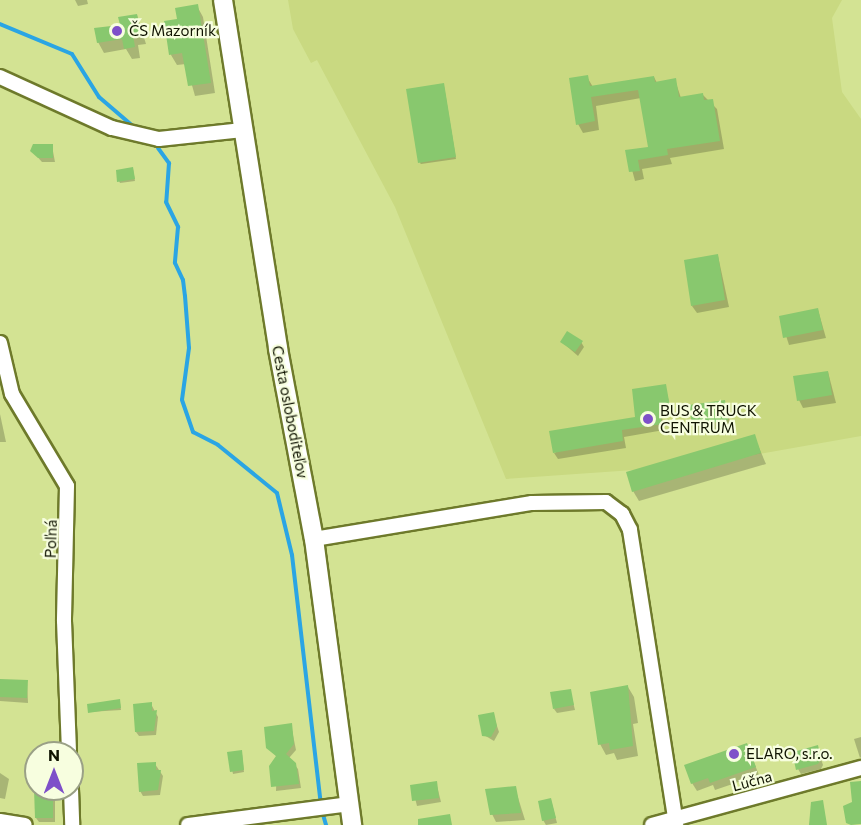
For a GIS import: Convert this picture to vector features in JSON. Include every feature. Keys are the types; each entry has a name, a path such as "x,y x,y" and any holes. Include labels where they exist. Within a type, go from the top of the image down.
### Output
{"main road":[{"name":"Cesta osloboditeľov","path":"223,0 243,130 314,539 349,804 354,824"}],"street":[{"path":"0,77 112,128 159,139 243,130"},
{"name":"Poľná","path":"0,343 12,394 67,486 64,621 69,741"},
{"path":"314,539 532,503 606,502 622,514 630,530 676,822"},
{"name":"Lúčna","path":"652,825 676,822 861,768"},
{"path":"71,801 72,825"},
{"path":"188,825 349,804"},
{"path":"0,821 25,825"}],"shaded area":[{"path":"288,0 842,0 832,18 842,92 861,119 861,436 691,466 506,479 395,207 317,60 311,63 293,29"}],"building":[{"path":"198,4 211,83 188,86 182,53 169,55 164,21 177,19 175,8"},
{"name":"ČS Mazorník","path":"137,14 141,34 133,35 135,47 124,49 122,39 97,43 94,28 120,25 118,17"},
{"path":"588,75 590,86 654,76 655,82 676,78 679,97 703,93 704,100 713,99 720,141 667,149 668,155 638,160 640,171 629,172 625,150 648,147 638,90 591,97 595,121 576,125 569,78"},
{"path":"444,83 456,157 418,163 406,89"},
{"path":"33,144 53,144 53,158 38,158 30,151"},
{"path":"133,167 135,179 117,182 116,170"},
{"path":"718,254 725,300 691,306 684,260"},
{"path":"818,308 823,330 783,338 779,316"},
{"path":"567,331 583,341 575,352 560,342"},
{"path":"828,371 832,395 797,401 793,376"},
{"path":"666,384 670,407 659,410 662,424 622,430 623,441 553,453 549,431 635,417 632,389"},
{"path":"725,400 728,420 692,426 689,405"},
{"path":"755,434 761,453 632,492 626,472"},
{"path":"0,679 28,680 27,698 0,697"},
{"path":"628,685 633,746 610,750 609,743 598,745 590,692"},
{"path":"571,689 574,705 553,709 550,692"},
{"path":"120,699 121,708 88,713 87,704"},
{"path":"152,702 152,711 157,710 154,731 135,732 133,704"},
{"path":"494,712 497,726 491,737 482,736 478,715"},
{"path":"292,723 294,744 286,754 296,763 299,784 271,787 269,766 276,756 266,748 264,727"},
{"name":"ELARO, s.r.o.","path":"747,743 756,767 710,783 708,778 691,784 684,765"},
{"path":"818,745 821,759 818,764 796,770 793,756 797,751"},
{"path":"242,750 244,770 230,772 227,752"},
{"path":"156,762 156,770 161,770 158,790 139,792 137,763"},
{"path":"437,781 439,798 412,801 410,785"},
{"path":"861,781 861,824 851,825 846,823 843,806 852,802 850,782"},
{"path":"516,786 521,813 490,815 485,789"},
{"path":"551,798 556,818 542,821 538,801"},
{"path":"823,800 827,825 809,825 811,802"},
{"path":"34,801 53,801 53,818 35,818"},
{"path":"450,814 452,825 418,825 418,819"}],"waterway":[{"path":"0,24 72,54 99,97 135,128"},
{"path":"158,148 169,163 166,202 178,227 175,263 183,280 185,296 189,348 182,400 193,432 218,445 277,493 292,555 321,804"},
{"path":"322,811 326,825"}],"place":[{"name":"ČS Mazorník","path":"117,31"},
{"name":"BUS & TRUCK CENTRUM","path":"648,419"},
{"name":"ELARO, s.r.o.","path":"734,754"}]}
